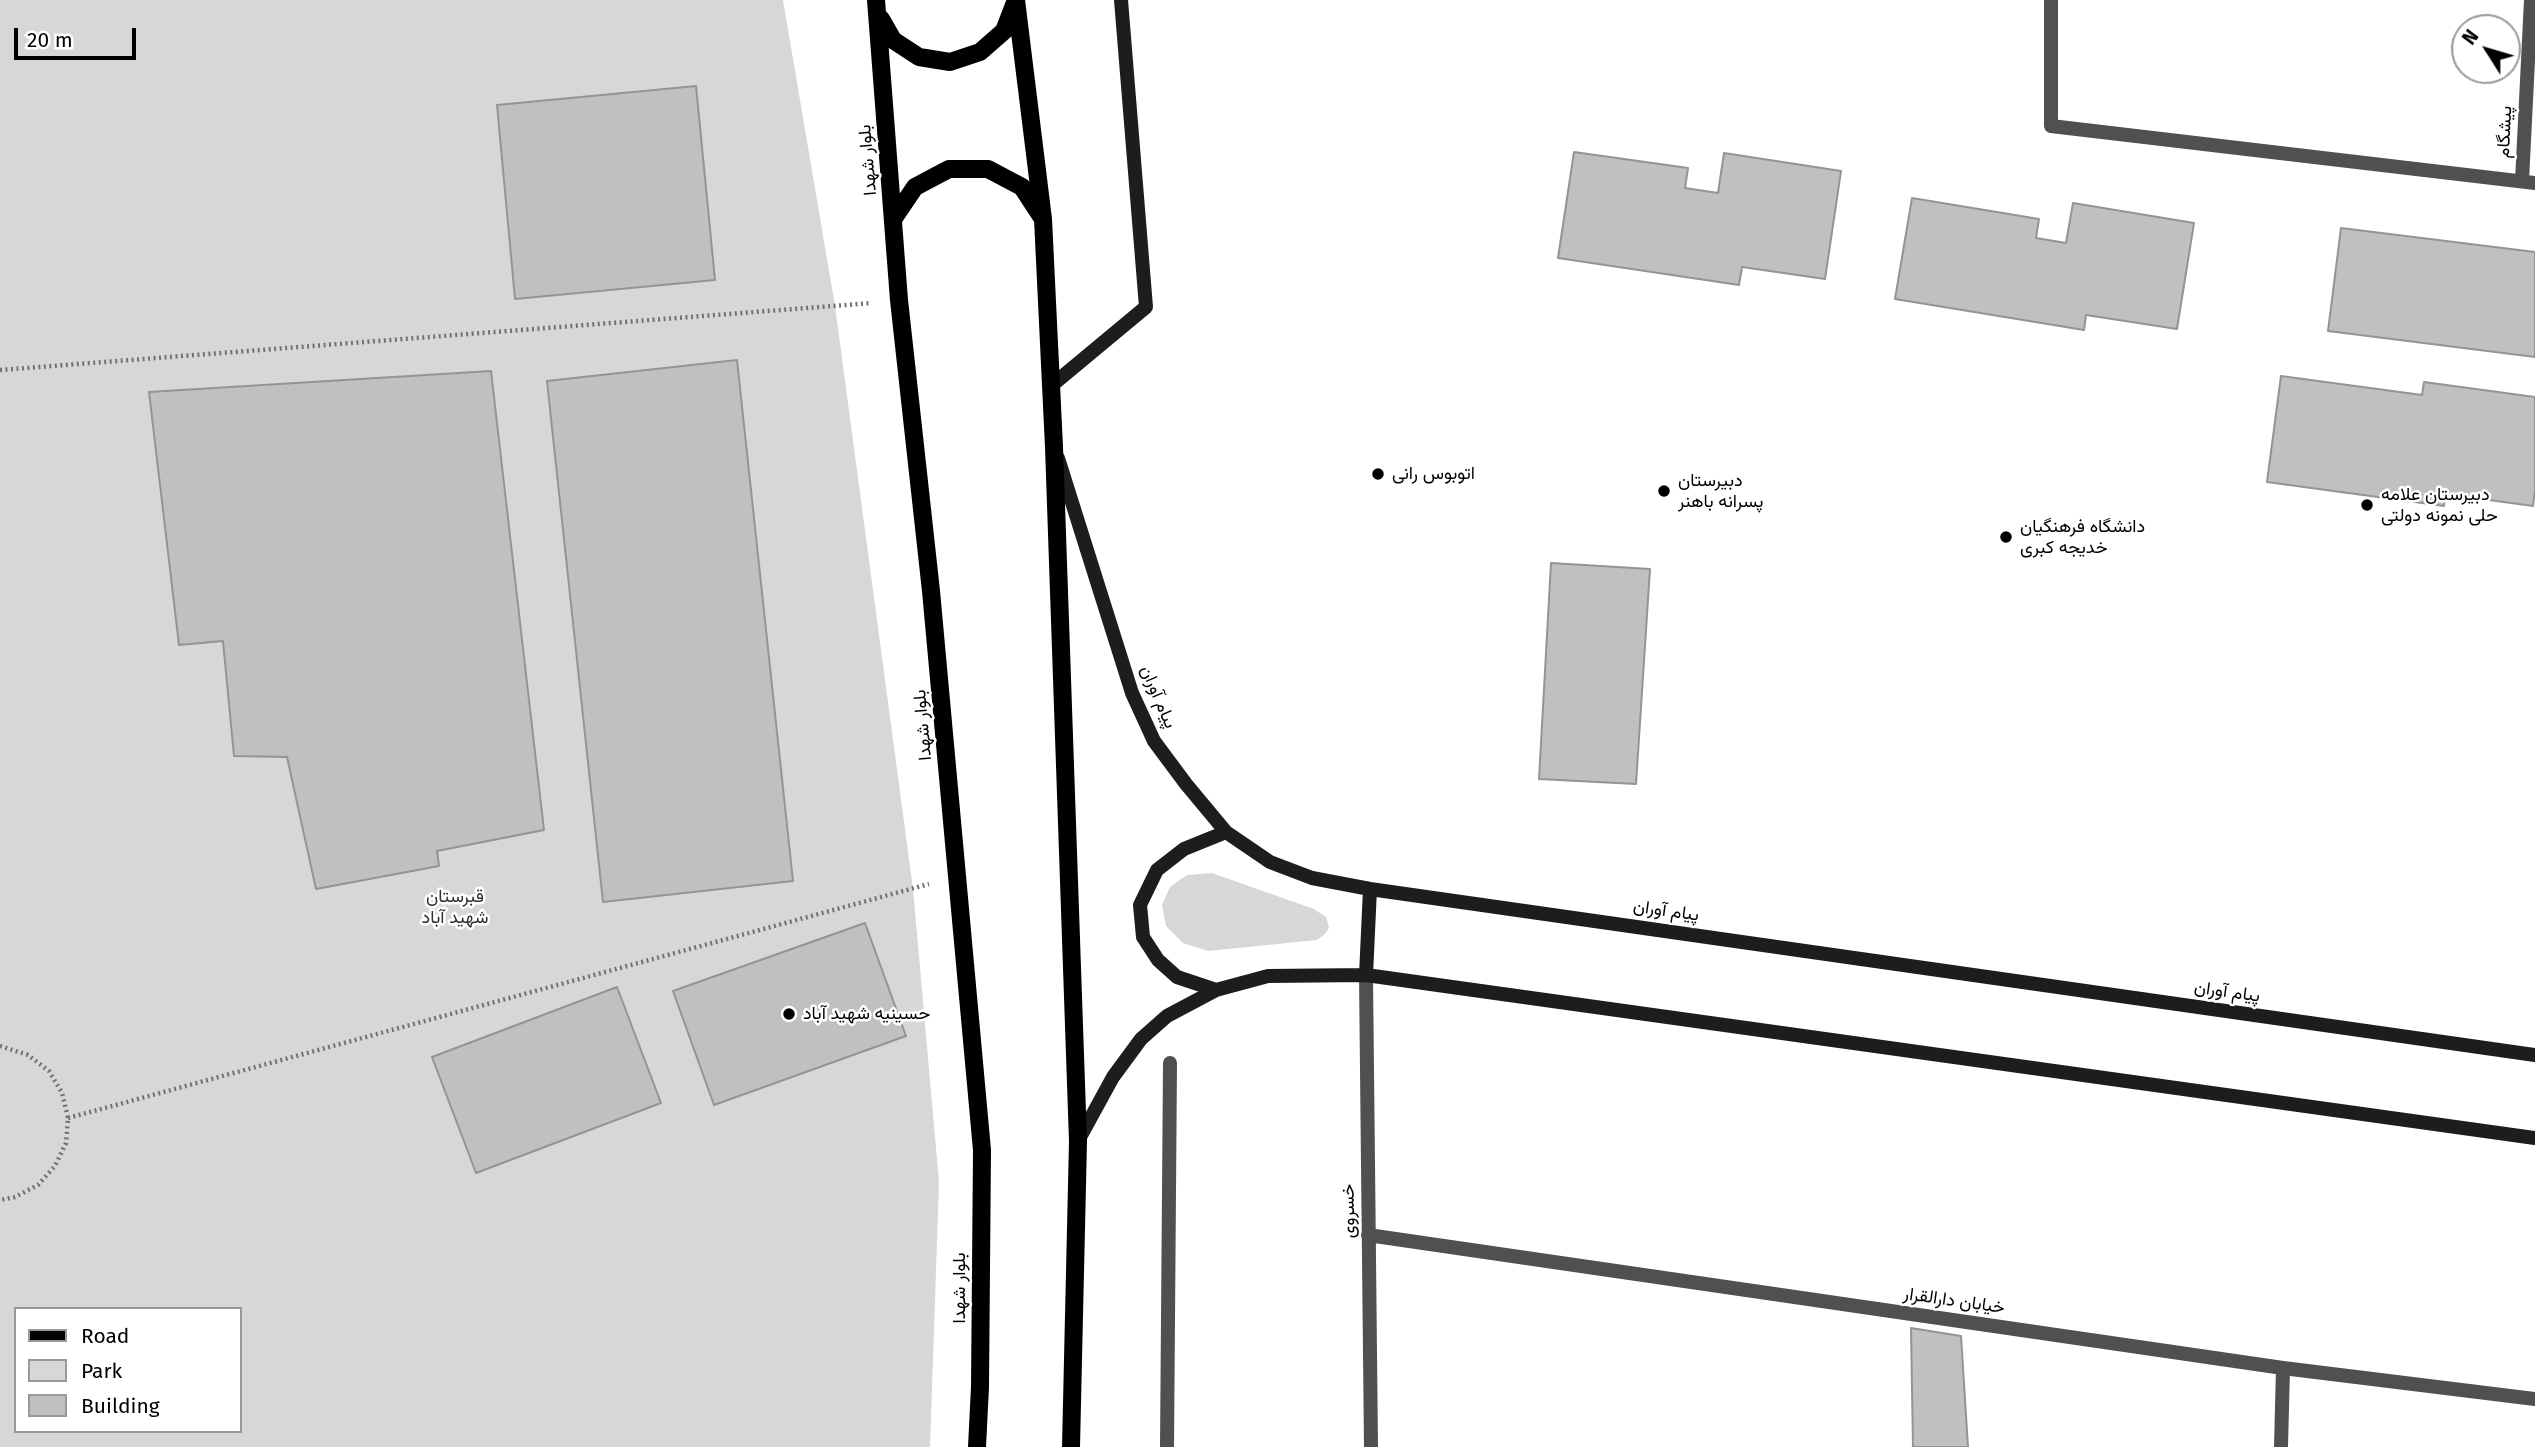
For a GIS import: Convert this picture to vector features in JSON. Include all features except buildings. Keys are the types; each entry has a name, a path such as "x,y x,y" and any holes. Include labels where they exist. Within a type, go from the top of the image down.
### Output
{"main road":[{"path":"1051,386 1146,307 1121,0"},
{"path":"877,6 893,40 919,57 950,62 980,52 1004,31 1016,1"},
{"path":"1016,1 1043,219 1054,447 1078,1141 1071,1447"},
{"name":"بلوار شهدا","path":"877,6 899,300 931,591 982,1150 977,1447"},
{"path":"894,218 915,187 949,169 988,169 1022,187 1043,219"},
{"name":"پیام آوران","path":"1054,447 1132,693 1154,741 1226,832 1270,862 1312,878 1370,889 2535,1055"},
{"path":"1216,990 1177,978 1158,960 1143,937 1140,905 1157,870 1184,849 1226,832"},
{"path":"1366,975 1370,889"},
{"path":"1078,1141 1113,1077 1141,1039 1167,1016 1216,990 1268,976 1366,975 2535,1138"}],"street":[{"path":"2051,0 2051,126 2529,182"},
{"name":"پیشگام","path":"2529,182 2531,0"},
{"name":"خسروی","path":"1366,975 1371,1447"},
{"path":"1167,1447 1170,1063"},
{"name":"خیابان دارالقرار","path":"1368,1235 2283,1368 2535,1399"},
{"path":"2281,1447 2283,1368"}],"path":[{"path":"0,370 835,306"},
{"path":"68,1118 912,888"},
{"path":"0,1046 28,1055 49,1071 62,1093 68,1118 66,1143 55,1166 38,1185 15,1197 0,1199"}],"green space":[{"name":"قبرستان شهید آباد","path":"0,0 783,0 835,306 913,889 939,1182 930,1447 0,1447"},
{"path":"1212,873 1314,909 1326,917 1329,928 1317,940 1208,951 1183,943 1166,926 1162,905 1170,887 1187,875"}],"place":[{"name":"اتوبوس رانی","path":"1378,474"},
{"name":"دبیرستان پسرانه باهنر","path":"1664,491"},
{"name":"دبیرستان علامه حلی نمونه دولتی","path":"2367,505"},
{"name":"دانشگاه فرهنگیان خدیجه کبری","path":"2006,537"},
{"name":"حسینیه شهید آباد","path":"789,1014"}]}
